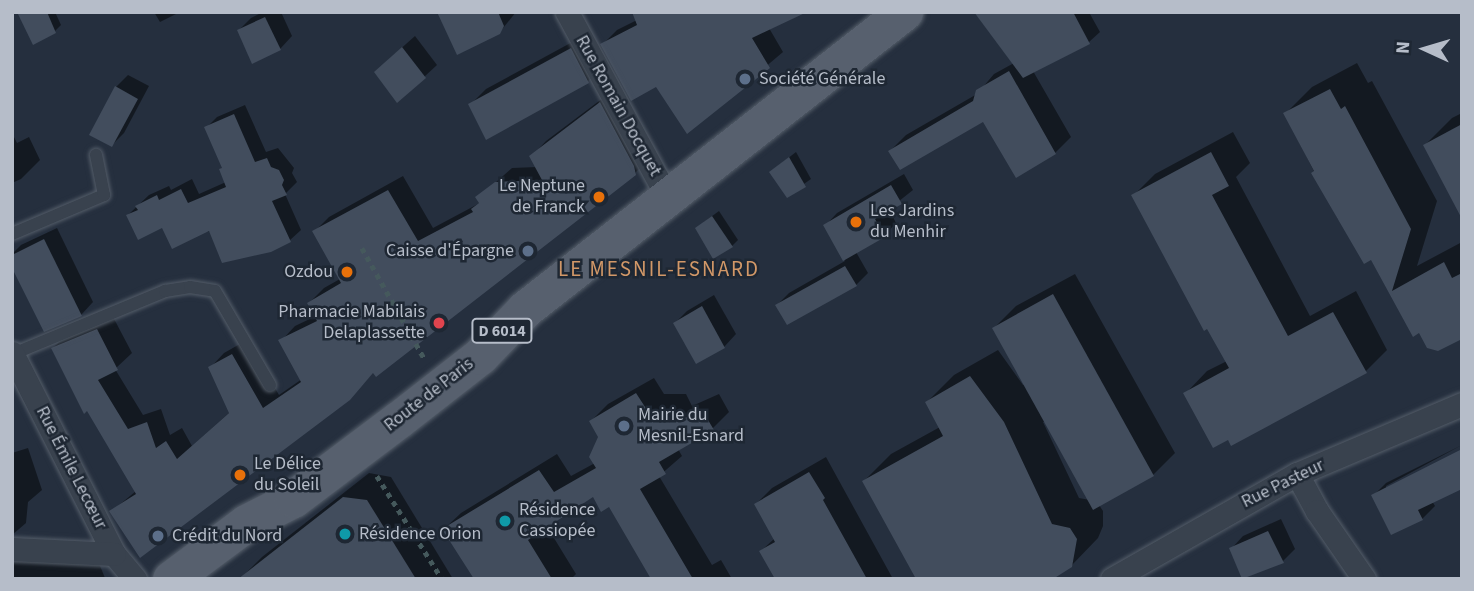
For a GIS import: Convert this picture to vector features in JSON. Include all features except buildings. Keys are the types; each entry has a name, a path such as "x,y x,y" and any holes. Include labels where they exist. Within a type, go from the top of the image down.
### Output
{"main road":[{"name":"Route de Paris","path":"171,579 246,523 312,486 480,356 525,309 669,200 904,12"}],"street":[{"name":"Rue Romain Docquet","path":"567,12 669,200"},
{"name":"Rue Émile Lecœur","path":"12,354 114,554 135,579"},
{"name":"Rue Pasteur","path":"1112,579 1297,474 1462,404"},
{"path":"1297,474 1317,511 1364,579"},
{"path":"12,549 114,554"}],"lane":[{"path":"12,234 104,195 96,155"},
{"path":"12,354 165,290 190,286 215,291 270,385"}],"path":[{"path":"362,247 425,361"},
{"path":"372,467 442,579"}],"place":[{"name":"Société Générale","path":"745,79"},
{"name":"Le Neptune de Franck","path":"599,197"},
{"name":"Les Jardins du Menhir","path":"856,222"},
{"name":"Caisse d'Épargne","path":"528,251"},
{"name":"Ozdou","path":"347,272"},
{"name":"Pharmacie Mabilais Delaplassette","path":"439,323"},
{"name":"Mairie du Mesnil-Esnard","path":"624,426"},
{"name":"Le Délice du Soleil","path":"240,475"},
{"name":"Résidence Cassiopée","path":"505,521"},
{"name":"Résidence Orion","path":"345,534"},
{"name":"Crédit du Nord","path":"158,536"}],"district":[{"name":"LE MESNIL-ESNARD","path":"659,269"}]}
